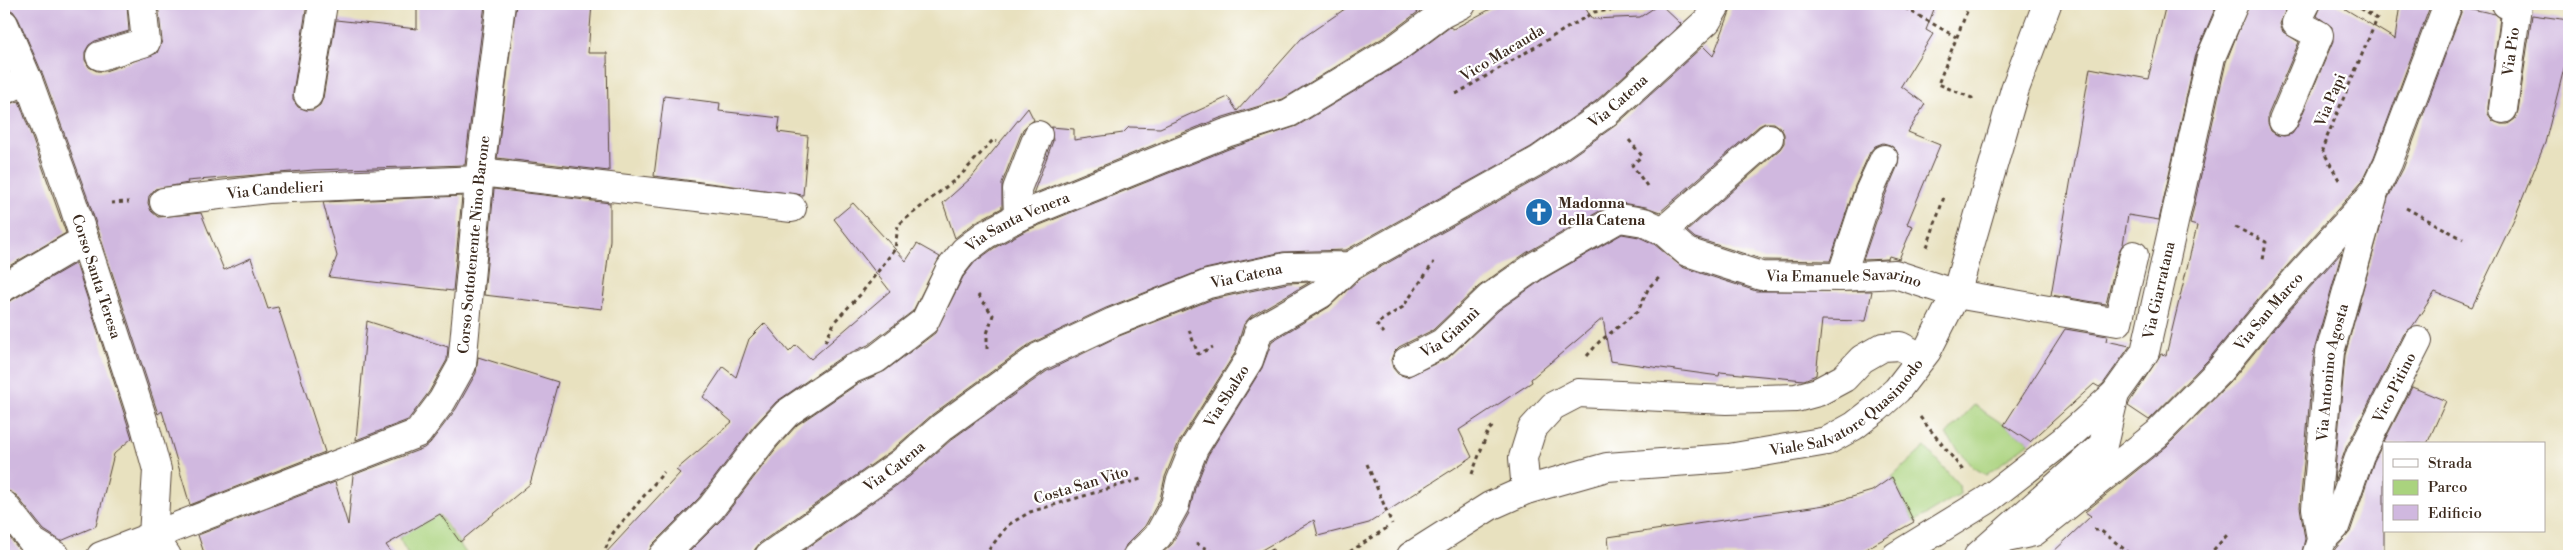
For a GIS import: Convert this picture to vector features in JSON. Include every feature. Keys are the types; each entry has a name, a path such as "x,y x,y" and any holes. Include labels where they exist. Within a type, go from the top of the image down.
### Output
{"street":[{"path":"100,56 146,42 142,4"},
{"path":"308,95 323,4"},
{"name":"Corso Sottotenente Nino Barone","path":"101,556 160,546 418,433 442,401 462,365 480,176 501,4"},
{"name":"Via Santa Venera","path":"663,556 711,508 764,437 787,413 832,381 852,369 876,359 925,321 950,269 964,252 986,234 1018,217 1226,133 1289,113 1395,49 1442,14 1462,4"},
{"name":"Via Catena","path":"769,556 901,463 942,427 1039,357 1114,322 1208,284 1286,267 1350,266 1539,160 1606,113 1707,21 1717,4"},
{"name":"Viale Salvatore Quasimodo","path":"1411,556 1490,506 1526,490 1607,467 1729,458 1827,441 1854,426 1876,409 1897,390 1927,351 1956,294 2015,89 2047,4"},
{"name":"Via Giarratana","path":"1896,556 1987,500 2064,440 2115,394 2145,352 2212,57 2234,4"},
{"path":"2283,121 2319,35 2296,23 2306,4"},
{"name":"Via San Marco","path":"1988,548 2034,532 2157,434 2220,370 2274,304 2372,194 2388,163 2448,4"},
{"name":"Via Pio","path":"2503,109 2517,6 2506,4"},
{"name":"Corso Santa Teresa","path":"4,24 16,85 72,204 145,426 157,470 160,546"},
{"path":"1669,227 1769,138"},
{"path":"1018,217 1017,189 1034,145"},
{"path":"1841,277 1869,192 1884,158"},
{"name":"Via Candelieri","path":"164,202 268,188 480,176 792,208"},
{"name":"Via Antonino Agosta","path":"2319,548 2316,508 2330,352 2372,194"},
{"name":"Via Giannì","path":"1407,361 1442,343 1489,298 1535,266 1619,218 1669,227"},
{"name":"Via Emanuele Savarino","path":"1669,227 1687,252 1762,276 1841,277 1895,274 1956,294 2118,322 2134,255"},
{"path":"4,287 84,240"},
{"path":"1258,330 1321,294 1350,266"},
{"name":"Via Sbalzo","path":"1137,556 1158,536 1174,505 1180,483 1194,448 1249,360 1258,330"},
{"name":"Vico Pitino","path":"2319,548 2334,528 2360,456 2418,341"},
{"path":"1526,490 1522,458 1532,429 1553,406 1578,393 1726,400 1796,398 1818,392 1844,378 1862,359 1883,347 1900,346 1922,357"},
{"path":"1988,548 2103,445 2115,394"},
{"path":"4,505 33,542 56,556"}],"path":[{"name":"Vico Macauda","path":"1456,94 1594,12 1639,7 1643,4"},
{"path":"1898,4 1956,37"},
{"path":"1970,4 1938,84 1972,98 1970,107"},
{"name":"Via Papi","path":"2354,4 2377,19 2322,149 2336,178 2372,194"},
{"path":"1606,113 1642,156 1632,166 1669,227"},
{"path":"832,381 824,359 825,342 835,322 860,295 895,250 898,225 961,175 993,140 1034,145"},
{"path":"1916,281 1945,192"},
{"path":"2372,194 2463,239"},
{"path":"72,204 164,202"},
{"path":"2235,227 2266,242 2259,295 2274,304"},
{"path":"1582,357 1590,356 1599,342 1638,311 1649,287 1687,252"},
{"name":"Via Giannì","path":"1407,361 1376,324 1403,307 1435,260"},
{"path":"950,269 980,296 993,315 986,348 992,366 1003,382"},
{"path":"1176,297 1198,354 1258,330"},
{"path":"1471,475 1488,431 1500,420"},
{"path":"1935,437 1987,500"},
{"name":"Costa San Vito","path":"984,556 1008,525 1030,512 1170,470 1194,448"},
{"path":"1367,464 1392,524"},
{"path":"602,556 613,533 664,472"},
{"path":"1343,556 1400,519"},
{"path":"2208,556 2227,535"},
{"path":"1263,556 1273,550 1284,556"},
{"path":"1222,556 1229,553 1230,556"}],"green space":[{"path":"1974,405 2030,442 1986,475 1973,467 1946,435"},
{"path":"1925,447 1959,485 1960,494 1914,522 1892,477"},
{"path":"379,470 408,470 468,556 409,556 399,538 405,534"}],"building":[{"path":"4,4 127,4 129,31 95,41 89,45 85,52 85,60 89,67 97,71 105,71 157,53 162,41 158,4 307,4 293,100 298,107 313,110 320,105 323,98 336,20 417,29 417,4 485,4 465,165 314,170 187,181 188,183 155,189 149,196 148,203 151,211 158,217 201,213 224,270 251,258 268,309 278,307 325,452 190,505 162,411 158,414 88,199 43,75 18,18 13,11 4,9"},
{"path":"516,4 592,4 588,53 607,53 609,171 497,158"},
{"path":"1352,4 1413,4 1418,12 1386,36 1283,99 1220,118 1033,194 1053,141 1051,127 1074,129 1074,140 1123,133 1129,127 1160,128 1228,97 1237,111 1301,39"},
{"path":"1500,4 1583,4 1592,19 1640,17 1660,4 1681,24 1596,101 1531,147 1346,250 1283,252 1205,269 1106,308 1030,344 933,414 891,451 760,543 755,549 754,556 685,556 723,518 777,447 797,425 859,383 885,371 935,333 963,277 975,262 994,248 1025,231 1231,148 1297,126 1403,62 1450,27 1453,29"},
{"path":"1733,4 1936,4 1926,30 1933,34 1901,86 1925,104 1908,132 1940,145 1907,224 1913,226 1899,259 1889,256 1888,259 1863,260 1884,198 1898,165 1899,157 1896,150 1890,145 1883,143 1875,146 1870,152 1855,186 1830,261 1764,260 1695,238 1687,231 1780,149 1784,143 1784,134 1781,128 1774,123 1765,123 1759,126 1660,212 1646,207 1621,203 1612,204 1526,253 1478,287 1433,330 1399,347 1394,352 1391,360 1393,368 1398,374 1407,377 1449,357 1499,310 1543,279 1622,234 1639,237 1654,244 1682,267 1756,291 1872,291 1866,321 1822,320 1816,375 1804,380 1720,372 1719,376 1610,361 1603,318 1531,379 1532,382 1459,430 1472,457 1369,523 1318,536 1314,520 1251,556 1159,556 1172,544 1189,513 1195,488 1208,455 1262,368 1272,341 1329,307 1359,279 1548,173 1616,125 1703,46 1713,56"},
{"path":"2166,4 2217,4 2196,54 2159,220 2128,215 2123,244 2119,251 2106,304 2051,295 2090,68 2148,79"},
{"path":"2249,4 2288,4 2280,24 2283,32 2299,42 2268,115 2271,131 2277,135 2284,136 2292,134 2297,127 2333,41 2332,27 2317,16 2322,4 2337,4 2395,39 2400,4 2431,4 2374,157 2362,182 2262,294 2208,360 2149,420 2128,406 2161,354 2166,355 2197,226 2190,224 2226,62"},
{"path":"2463,7 2495,14 2500,18 2488,114 2493,121 2501,124 2508,124 2515,119 2518,111 2532,15 2569,20 2569,49 2545,143 2515,217 2472,307 2435,292 2412,327 2404,334 2346,448 2334,482 2345,355 2388,198 2403,169"},
{"path":"664,96 720,103 719,111 780,118 778,132 808,136 803,195 654,176"},
{"path":"19,101 66,233 4,269 4,105"},
{"path":"1028,108 1034,120 1023,129 1002,183 1002,208 977,221 955,238 943,203 971,178"},
{"path":"494,189 610,203 610,240 602,309 484,295"},
{"path":"462,196 453,291 329,277 337,256 323,202"},
{"path":"853,203 906,261 917,244 940,257 913,311 868,345 843,356 776,402 753,427 699,498 652,545 648,556 603,556 680,473 676,470 732,422 703,397 723,367 736,377 749,339 765,323 789,352 796,345 811,359 890,291 834,219"},
{"path":"2342,252 2314,351 2300,507 2305,539 2301,556 2049,556 2091,516 2085,512 2167,446 2231,381 2286,314"},
{"path":"76,263 132,438 114,454 96,526 61,541 44,530 16,495 4,490 4,303"},
{"path":"1310,282 1251,316 1244,324 1235,353 1179,442 1165,477 1160,499 1145,526 1126,545 1122,556 796,556 910,476 952,439 1047,371 1119,336 1213,299 1288,283"},
{"path":"367,321 448,347 447,360 429,392 408,420 356,440"},
{"path":"2065,329 2107,336 2106,341 2130,346 2103,384 2099,387 2094,384 2030,442 2004,425"},
{"path":"478,357 558,382 530,484 460,542 440,514 386,545 394,556 205,556 198,535 335,482 348,525 353,475 424,448 430,443 456,409 476,373"},
{"path":"2412,387 2446,401 2428,442 2384,442"},
{"path":"2383,443 2384,556 2332,556 2335,549 2350,532 2374,461"},
{"path":"1892,477 1914,522 1853,556 1610,556 1608,537 1825,505 1872,491"},
{"path":"4,530 21,552 26,556 4,556"}],"place":[{"name":"Madonna della Catena","path":"1539,212"}]}
